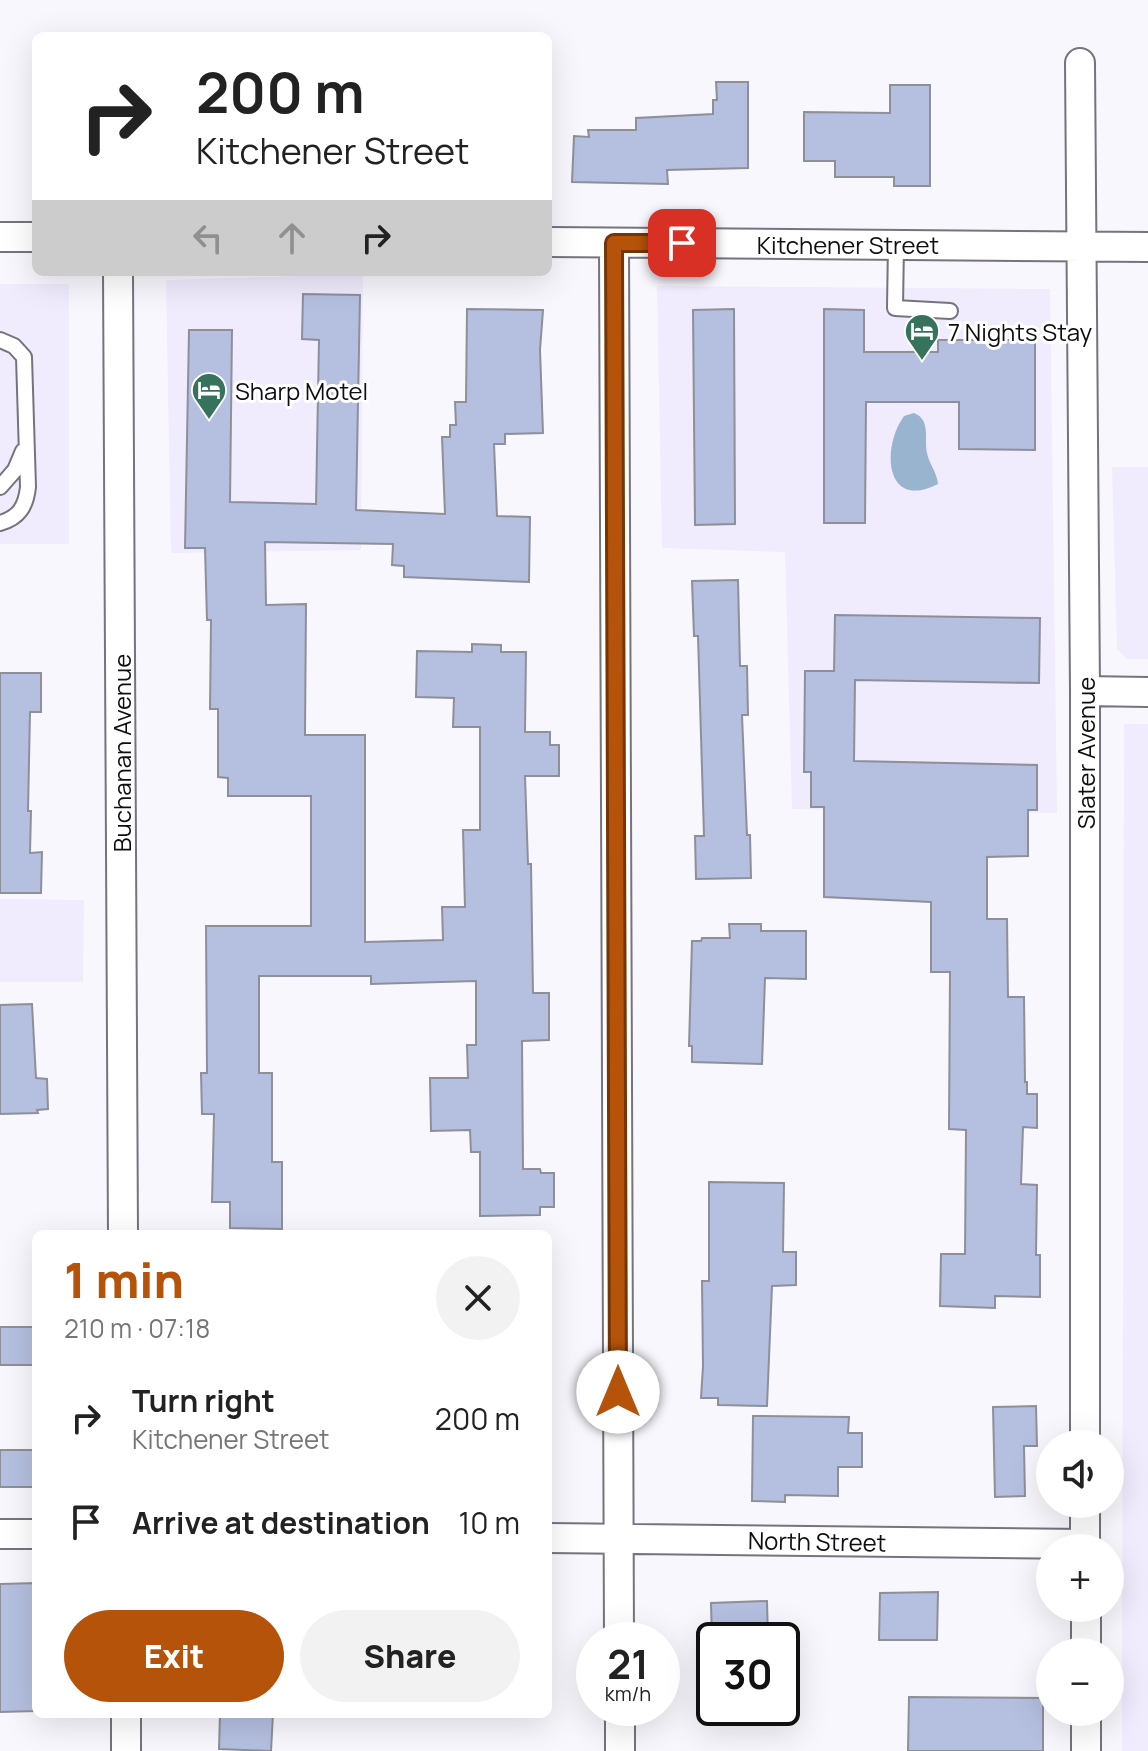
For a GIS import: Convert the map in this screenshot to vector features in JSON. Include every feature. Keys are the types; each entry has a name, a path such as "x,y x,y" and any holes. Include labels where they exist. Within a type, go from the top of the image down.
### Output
{"street":[{"name":"Slater Avenue","path":"1080,63 1085,691 1085,1430"},
{"path":"0,237 32,237"},
{"name":"Kitchener Street","path":"552,242 1148,247"},
{"path":"614,243 619,1622"},
{"name":"Buchanan Avenue","path":"118,276 123,1230"},
{"path":"1085,691 1148,692"},
{"path":"0,1534 32,1534"},
{"name":"North Street","path":"552,1538 1036,1545"},
{"path":"126,1718 126,1751"},
{"path":"620,1726 620,1751"},
{"path":"1086,1726 1086,1751"}],"lane":[{"path":"896,244 895,308 950,311"},
{"path":"0,340 14,346 24,357 27,429 27,498 19,514 0,523"},
{"path":"0,487 19,462 27,429"}],"shaded area":[{"path":"363,276 361,550 171,553 166,280"},
{"path":"0,284 69,284 69,544 0,544"},
{"path":"657,286 1050,289 1057,813 792,809 785,552 662,548"},
{"path":"1112,467 1148,467 1148,659 1127,659 1117,649"},
{"path":"1124,724 1148,724 1148,1751 1122,1751"},
{"path":"0,899 84,900 83,982 0,982"}],"water":[{"path":"914,413 925,425 927,453 938,484 920,490 907,489 898,483 892,472 892,444 897,429 904,416"}],"building":[{"path":"716,82 748,82 748,168 667,170 668,184 572,182 574,136 589,137 588,130 636,130 636,118 713,114 713,100 717,100"},
{"path":"890,85 930,85 930,186 894,186 894,177 835,177 835,161 804,161 804,112 890,113"},
{"path":"303,294 360,295 356,510 445,514 442,437 450,437 450,425 456,425 455,402 466,402 467,309 543,310 540,350 543,433 505,434 505,444 494,444 497,516 530,517 529,582 404,577 404,566 392,565 393,544 265,542 266,605 306,604 305,735 365,735 365,942 443,940 442,907 465,907 463,830 480,830 480,727 453,727 454,698 416,697 417,651 472,652 472,644 501,645 501,652 526,652 525,732 550,732 550,745 559,745 559,776 525,776 528,864 531,864 533,993 549,993 549,1040 522,1041 523,1169 554,1173 554,1207 540,1207 540,1215 480,1216 480,1152 471,1152 470,1130 431,1131 430,1078 468,1078 467,1045 476,1045 476,981 371,984 371,976 259,976 259,1073 272,1073 272,1162 282,1162 282,1229 230,1228 230,1202 212,1202 214,1114 202,1114 201,1073 207,1073 206,926 311,926 311,796 228,796 228,778 218,777 218,709 210,709 211,620 207,620 205,548 185,548 189,330 232,330 230,502 316,504 319,340 302,339"},
{"path":"734,309 735,524 695,525 693,310"},
{"path":"824,309 864,310 864,352 938,352 938,340 1035,340 1035,450 959,449 959,402 866,402 865,523 824,523"},
{"path":"738,580 740,666 747,666 748,715 742,715 751,878 696,879 695,836 704,836 698,636 694,636 692,581"},
{"path":"835,615 1040,618 1039,683 855,680 854,761 1037,765 1037,810 1028,810 1028,856 987,857 987,919 1007,919 1008,997 1024,997 1025,1082 1027,1094 1037,1094 1037,1128 1023,1127 1021,1184 1037,1185 1036,1255 1040,1255 1040,1297 995,1296 995,1308 940,1306 941,1254 965,1254 966,1130 949,1129 950,972 931,972 931,902 824,897 824,807 811,807 811,772 804,772 805,671 834,671"},
{"path":"0,673 41,673 41,712 30,712 28,811 31,811 30,853 42,852 41,893 0,893"},
{"path":"729,924 761,924 761,931 806,931 806,979 765,978 762,1064 692,1062 692,1046 689,1046 692,941 730,938"},
{"path":"32,1004 36,1078 47,1079 48,1109 37,1110 38,1113 0,1114 0,1005"},
{"path":"709,1182 784,1183 783,1252 796,1252 796,1285 772,1286 767,1406 718,1405 718,1398 701,1398 702,1281 709,1281"},
{"path":"0,1327 32,1327 32,1365 0,1365"},
{"path":"1036,1406 1036,1446 1024,1446 1025,1496 995,1497 993,1407"},
{"path":"753,1416 849,1417 848,1433 862,1433 862,1467 838,1467 838,1496 785,1495 785,1502 752,1501"},
{"path":"0,1450 32,1450 32,1487 0,1487"},
{"path":"32,1583 32,1711 0,1712 0,1584"},
{"path":"938,1592 937,1640 879,1640 880,1593"},
{"path":"767,1601 768,1622 712,1622 711,1603"},
{"path":"909,1697 1036,1698 1036,1726 1043,1726 1043,1751 908,1751"},
{"path":"220,1718 273,1718 271,1751 219,1749"}],"place":[{"name":"7 Nights Stay","path":"922,362"},
{"name":"Sharp Motel","path":"209,421"}],"route":[{"path":"618,1392 614,243 682,243"}]}
